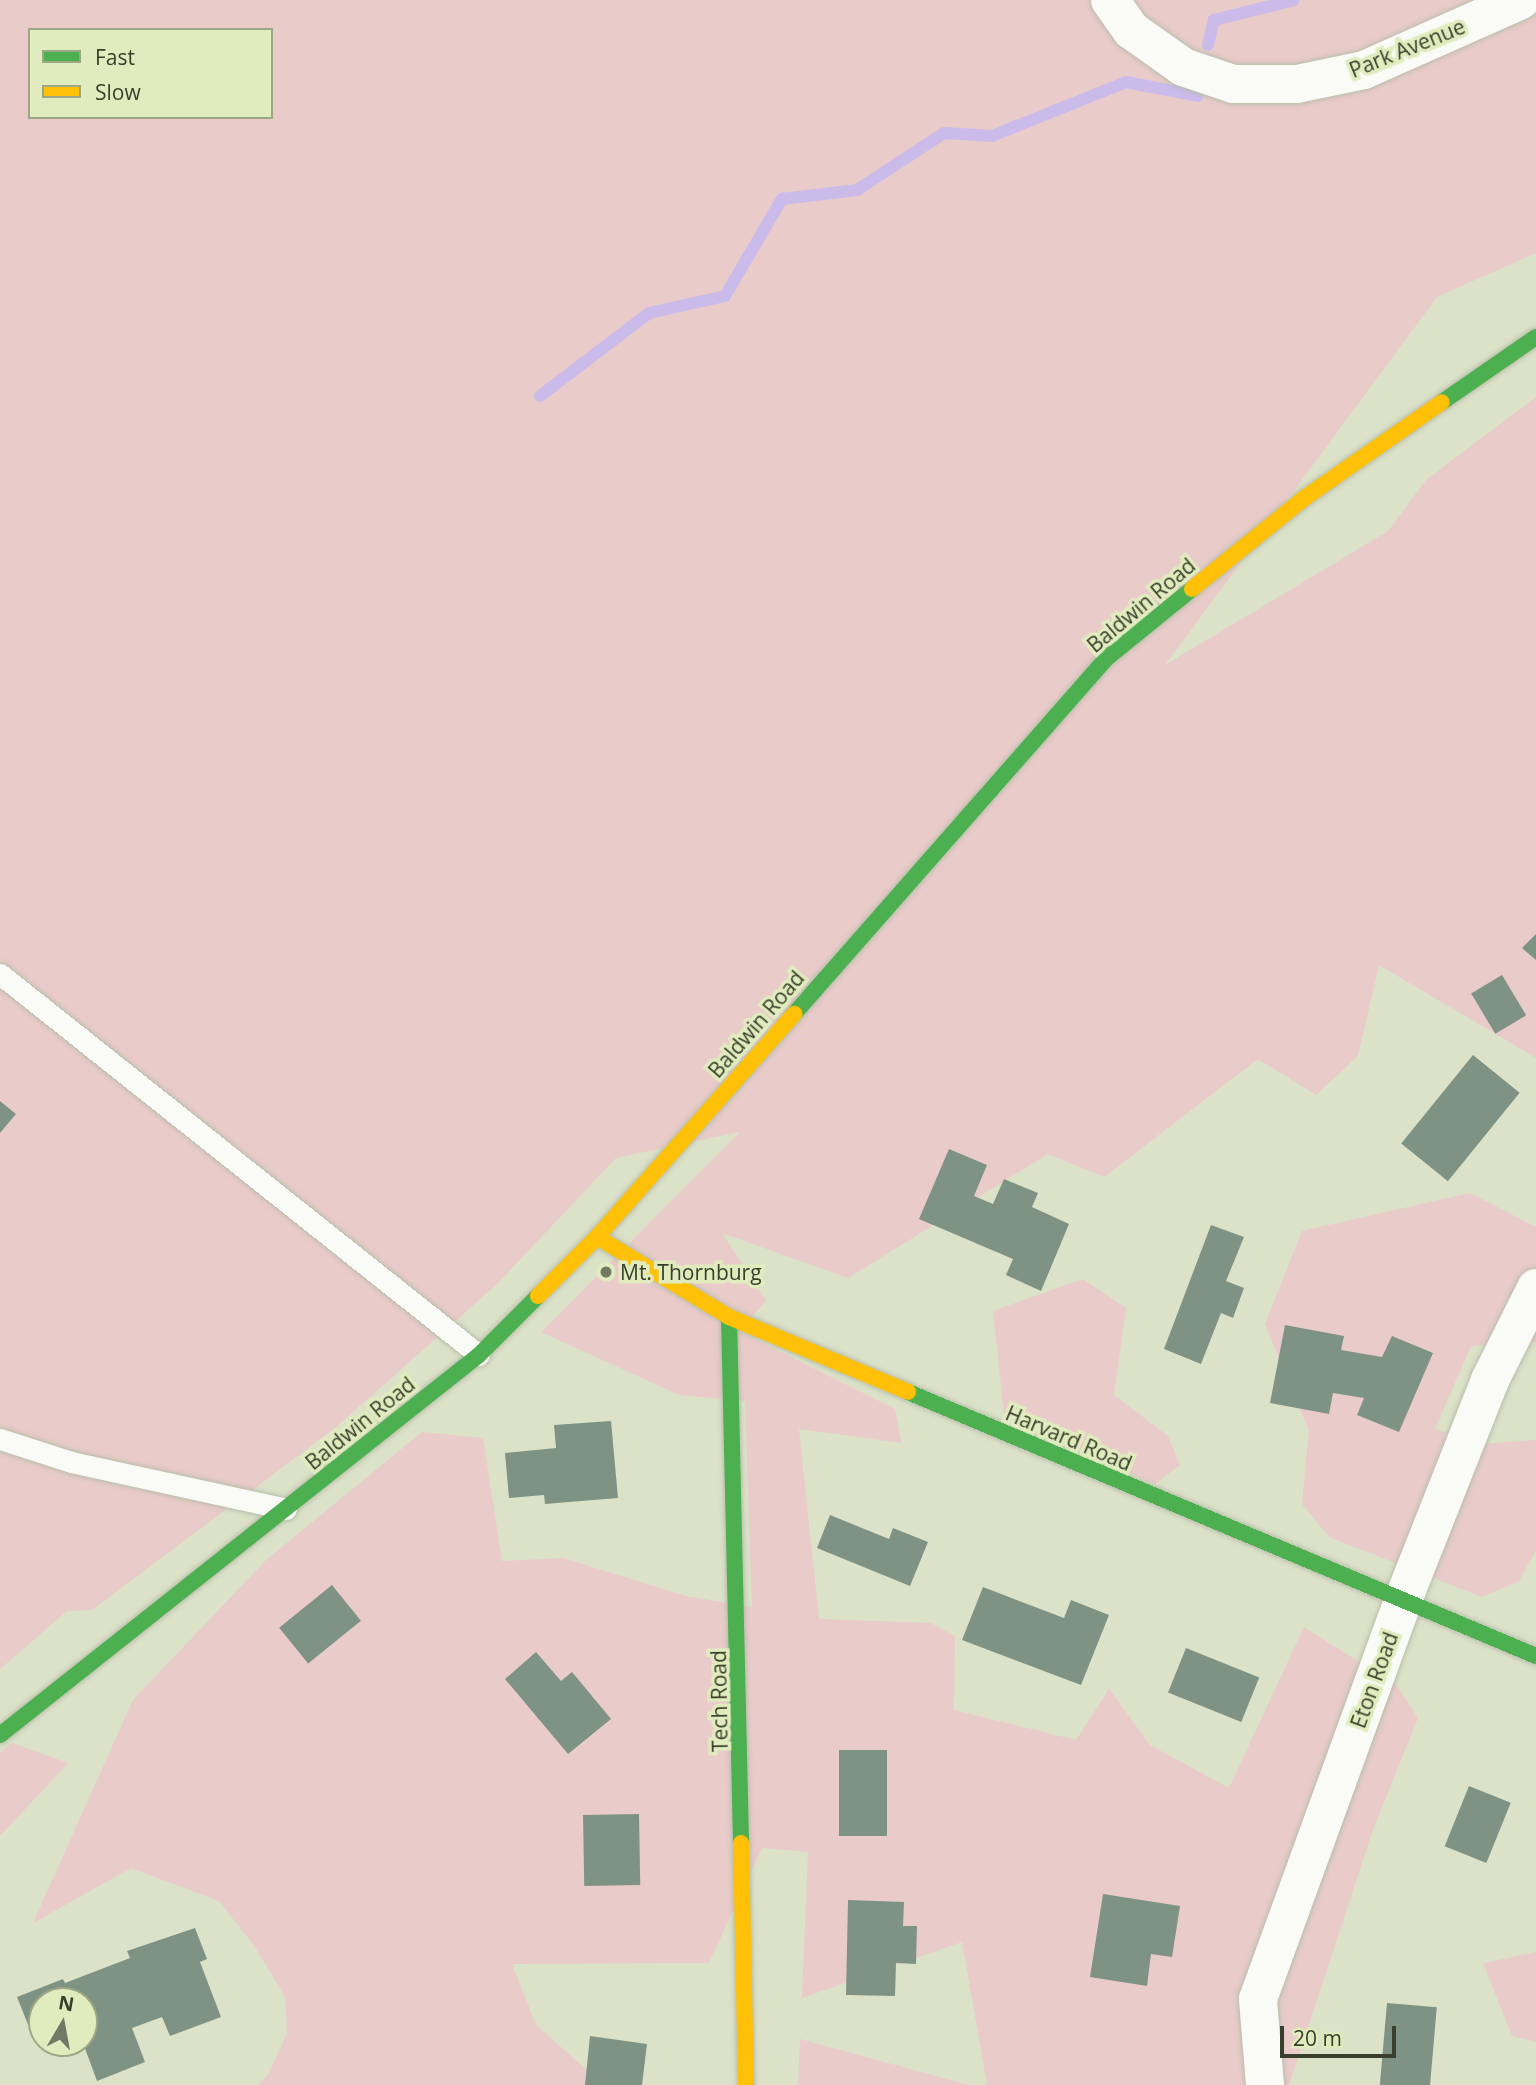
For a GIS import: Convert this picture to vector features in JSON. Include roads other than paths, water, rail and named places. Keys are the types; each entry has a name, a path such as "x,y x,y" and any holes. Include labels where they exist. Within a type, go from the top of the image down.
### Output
{"street":[{"name":"Park Avenue","path":"1110,0 1131,30 1183,67 1233,84 1297,84 1364,70 1521,0"},
{"name":"Baldwin Road","path":"0,1735 479,1355 597,1237 1107,658 1303,499 1536,337"},
{"name":"Harvard Road","path":"597,1237 729,1317 1536,1656"},
{"name":"Eton Road","path":"1265,2085 1258,1998 1403,1600 1490,1380 1536,1288"},
{"name":"Tech Road","path":"729,1317 747,2085"}],"lane":[{"path":"0,974 479,1355"},
{"path":"0,1439 71,1462 286,1509"}],"waterway":[{"path":"1208,45 1214,20 1294,0"},
{"path":"540,396 649,313 725,296 782,199 857,190 944,133 992,136 1126,82 1198,96"}],"place":[{"name":"Mt. Thornburg","path":"606,1272"}]}
